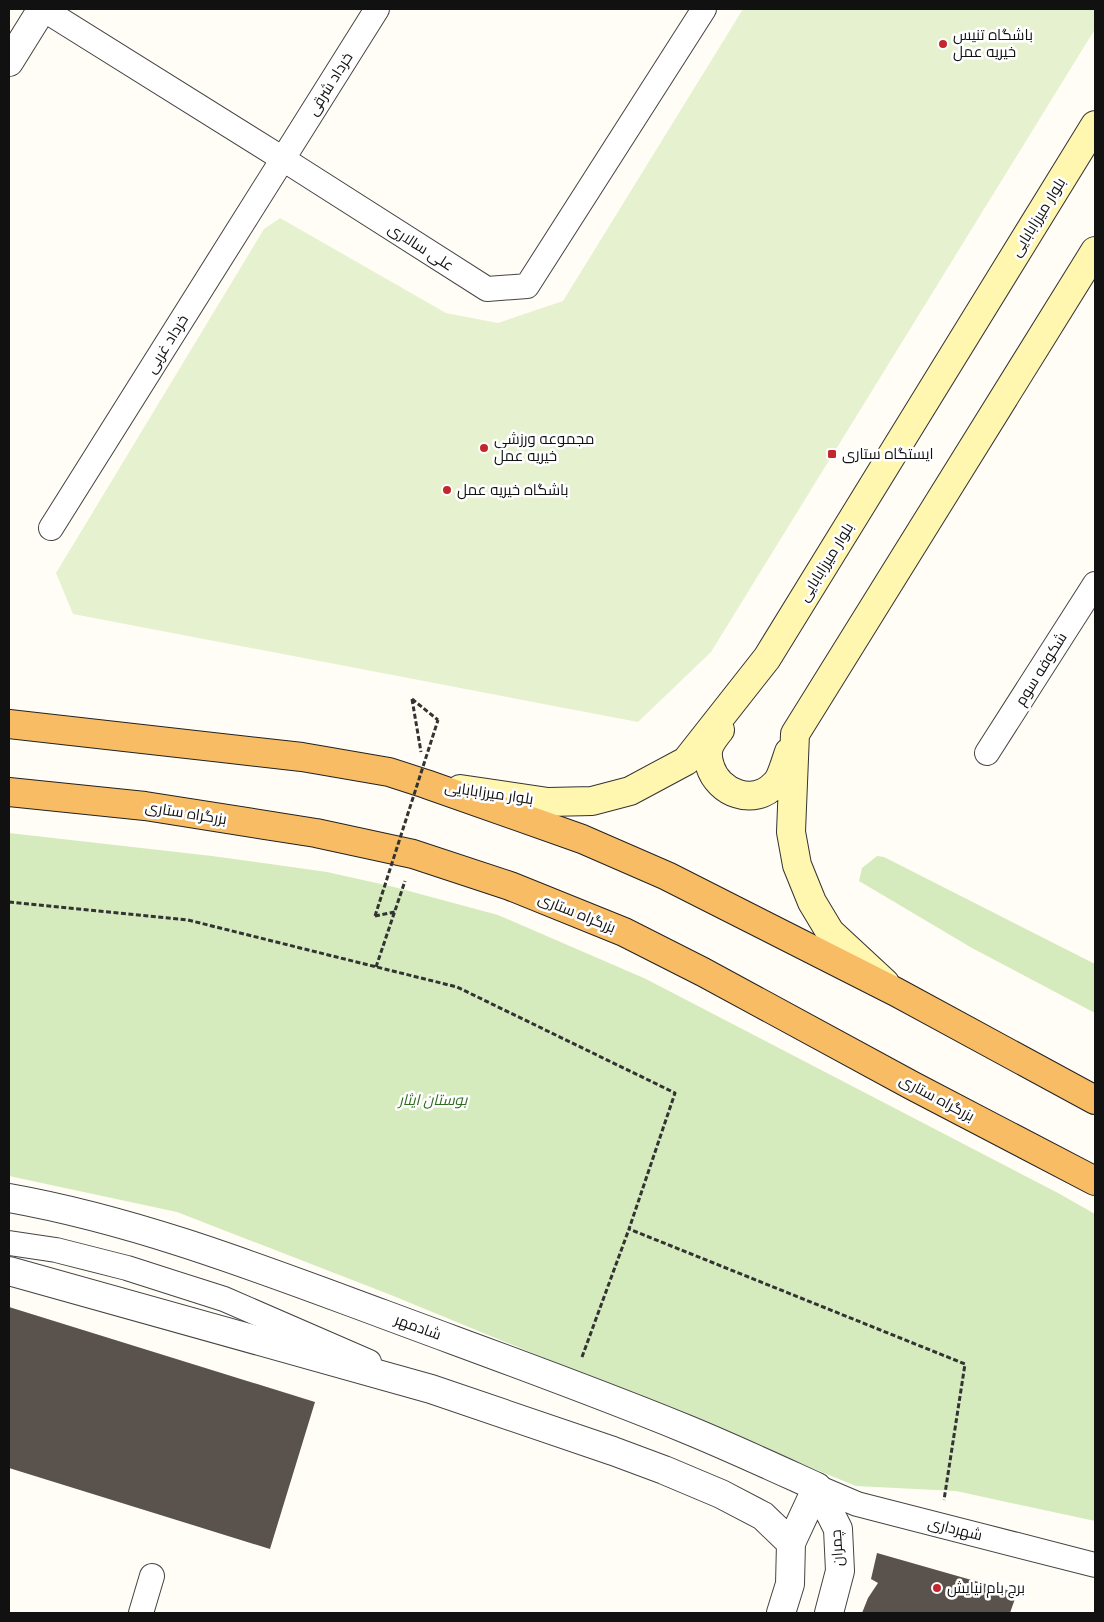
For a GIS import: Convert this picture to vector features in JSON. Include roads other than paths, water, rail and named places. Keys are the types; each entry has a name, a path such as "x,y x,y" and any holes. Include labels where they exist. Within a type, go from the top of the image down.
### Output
{"highway":[{"path":"9,724 302,757 390,772 426,784 582,839 667,876 896,992 1095,1100"},
{"name":"بزرگراه ستاری","path":"9,792 145,806 316,832 413,854 510,886 624,932 1095,1181"}],"main road":[{"name":"بلوار میرزابابایی","path":"426,784 548,802 592,801 630,791 686,761 767,658 1095,124"},
{"path":"767,658 708,747 708,760 712,772 719,783 728,791 740,795 753,795 765,792 776,784 796,734 1095,251"},
{"path":"796,734 791,832 797,865 812,902 830,932 896,992"}],"street":[{"path":"9,62 43,9"},
{"name":"علی سالاری","path":"43,9 283,159 487,290 527,286 704,9"},
{"name":"خرداد شرقی","path":"283,159 377,9"},
{"name":"خرداد غربی","path":"51,528 283,159"},
{"name":"شکوفه سوم","path":"988,753 1095,584"},
{"name":"شادمهر","path":"9,1198 163,1236 289,1279 572,1384 687,1430 817,1486"},
{"path":"9,1243 56,1250 127,1268 224,1299 431,1388 664,1470 721,1494 764,1516 791,1543"},
{"path":"9,1271 431,1388"},
{"path":"781,1613 790,1584 791,1543 817,1486"},
{"name":"شهرداری","path":"817,1486 857,1504 1095,1565"},
{"name":"چمران","path":"817,1486 838,1529 840,1571 829,1613"},
{"path":"142,1613 152,1576"}],"place":[{"name":"باشگاه تنیس خیریه عمل","path":"943,44"},
{"name":"مجموعه ورزشی خیریه عمل","path":"484,448"},
{"name":"ایستگاه ستاری","path":"832,454"},
{"name":"باشگاه خیریه عمل","path":"447,490"},
{"name":"برج بام نیایش","path":"937,1588"}],"park label":[{"name":"بوستان ایثار","path":"433,1100"}]}
